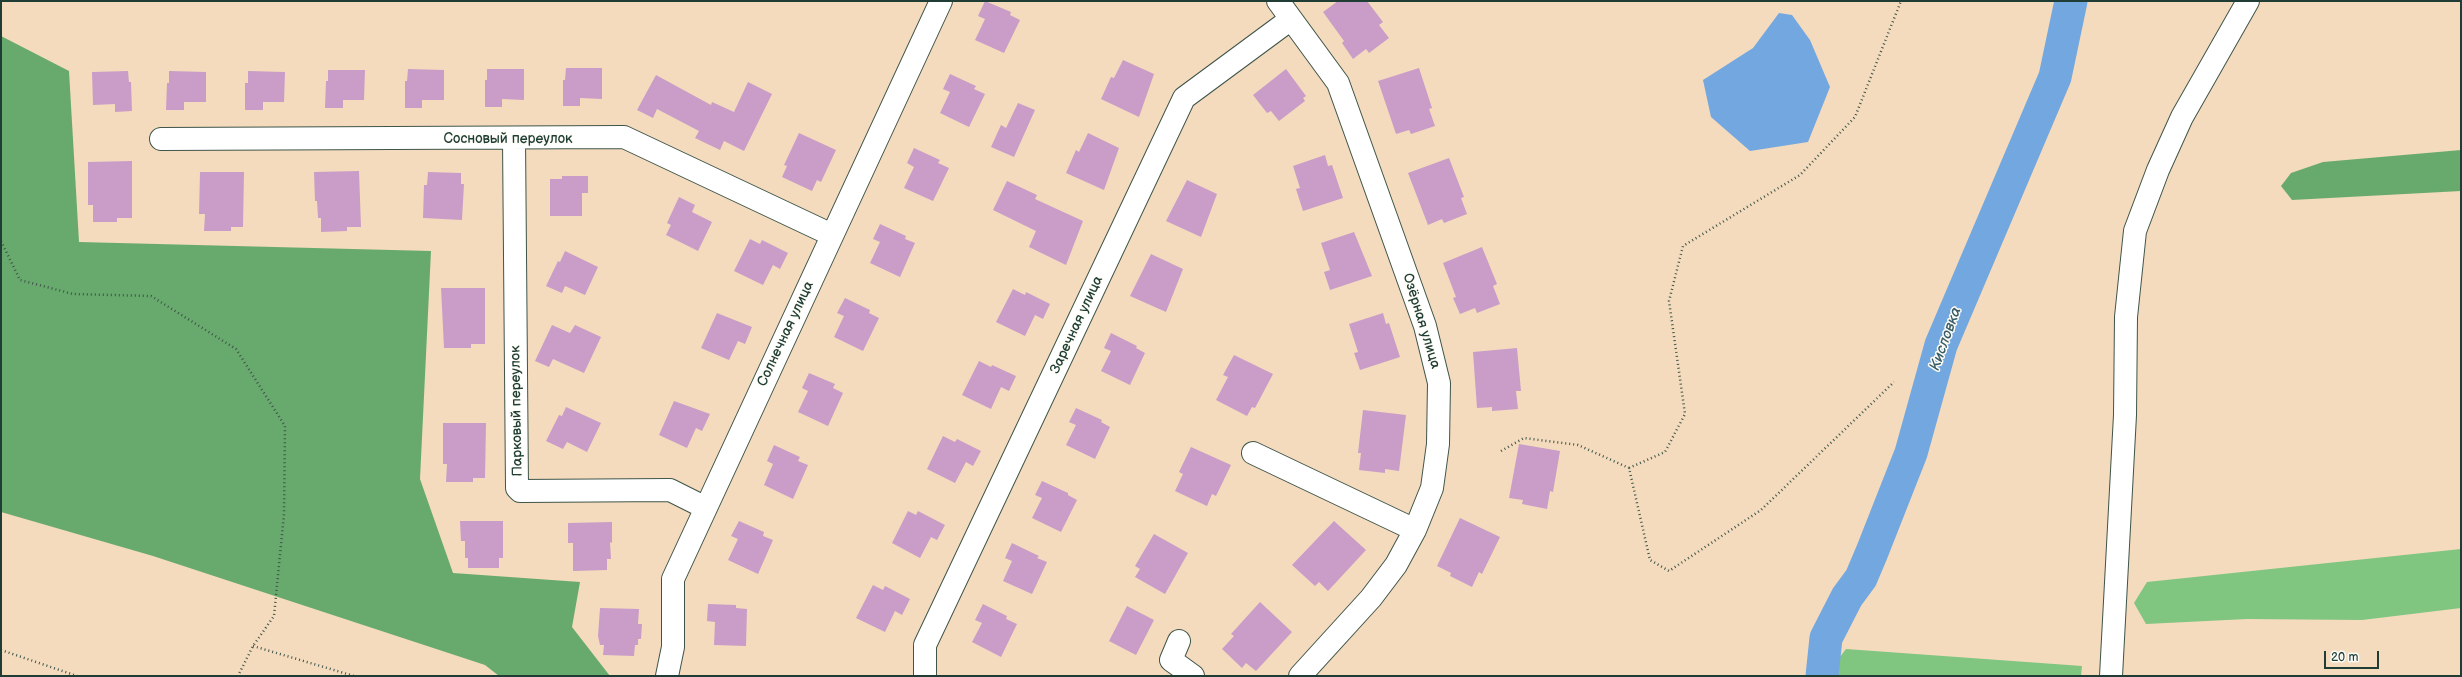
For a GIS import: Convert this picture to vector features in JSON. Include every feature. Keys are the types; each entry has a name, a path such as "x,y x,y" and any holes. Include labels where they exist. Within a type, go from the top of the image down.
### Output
{"street":[{"name":"Солнечная улица","path":"667,676 673,648 673,579 941,1"},
{"name":"Озёрная улица","path":"1278,1 1338,83 1425,326 1439,383 1438,444 1432,488 1415,530 1396,565 1371,598 1300,676"},
{"path":"2111,676 2125,415 2126,317 2135,231 2182,117 2248,1"},
{"name":"Заречная улица","path":"925,676 925,645 1184,98 1291,19"},
{"name":"Сосновый переулок","path":"161,139 514,139 624,137 832,235"},
{"name":"Парковый переулок","path":"514,139 517,488 520,491 670,490 706,508"},
{"path":"1253,454 1415,530"},
{"path":"1179,641 1171,660 1193,676"}],"path":[{"path":"1501,451 1524,438 1578,445 1629,468 1665,452 1685,414 1669,301 1683,246 1800,175 1856,117 1901,1"},
{"path":"1,241 20,280 73,294 151,296 236,349 285,426 284,514 274,616 253,646 238,676"},
{"path":"1629,468 1650,560 1669,572 1761,510 1894,382"},
{"path":"253,646 354,676"},
{"path":"1,650 77,676"}],"green space":[{"path":"1,36 69,71 79,242 431,251 420,479 453,573 580,582 572,627 610,676 499,676 485,665 153,556 1,512"},
{"path":"2461,150 2461,191 2292,200 2281,186 2291,173 2323,162"},
{"path":"2461,549 2461,608 2362,620 2247,619 2146,624 2134,603 2147,582"},
{"path":"1846,649 2082,666 2081,676 1830,676 1829,671"}],"water":[{"path":"1779,13 1792,15 1810,40 1830,87 1808,142 1750,151 1711,117 1703,80 1753,48"}],"building":[{"path":"985,1 1011,12 1010,15 1020,20 1004,53 975,40 985,19 978,16"},
{"path":"1338,1 1367,1 1383,22 1379,25 1389,38 1369,53 1366,49 1353,59 1342,43 1344,41 1323,12"},
{"path":"1123,60 1154,74 1139,117 1101,99 1111,77 1114,78"},
{"path":"566,68 602,68 602,99 580,98 580,106 563,106 563,80 565,80"},
{"path":"1419,68 1432,108 1429,109 1435,126 1411,134 1409,130 1396,134 1378,81"},
{"path":"408,69 444,70 444,100 422,100 422,108 405,108 405,81 407,81"},
{"path":"487,69 524,69 524,100 502,99 502,107 485,107 485,80 487,80"},
{"path":"1286,69 1306,96 1303,98 1305,101 1279,121 1271,111 1267,113 1253,95"},
{"path":"328,70 365,70 364,100 343,100 343,108 325,108"},
{"path":"128,71 129,82 131,82 132,111 115,112 115,104 93,105 92,72"},
{"path":"169,71 206,72 206,102 184,102 184,110 166,110"},
{"path":"248,71 285,72 284,102 263,102 263,110 245,110 245,83 248,83"},
{"path":"950,74 976,86 974,89 985,94 969,127 940,113 950,92 943,89"},
{"path":"656,75 711,105 712,102 734,112 748,82 772,94 744,151 724,141 720,150 695,138 699,131 657,109 653,118 637,110"},
{"path":"1018,103 1035,110 1014,157 991,147 1001,125 1006,128"},
{"path":"799,133 836,150 821,182 817,180 812,191 782,177 787,166 784,165"},
{"path":"1088,133 1119,148 1104,190 1066,173 1076,150 1079,152"},
{"path":"914,148 940,160 938,163 949,168 933,201 904,188 914,167 907,163"},
{"path":"1325,155 1328,166 1332,165 1343,198 1303,211 1296,189 1300,188 1293,166"},
{"path":"1449,158 1464,197 1461,198 1467,214 1444,223 1442,219 1428,225 1408,173"},
{"path":"132,161 132,218 117,218 117,222 93,222 93,205 88,205 88,162"},
{"path":"359,171 361,227 347,227 347,231 321,232 321,218 318,218 317,201 315,201 314,172"},
{"path":"200,172 244,172 243,227 231,227 231,231 204,231 205,214 199,214"},
{"path":"428,172 461,173 461,184 464,184 462,220 423,218 424,185 427,185"},
{"path":"562,176 588,176 588,193 582,193 582,216 550,216 550,179 562,179"},
{"path":"1187,180 1217,194 1201,237 1166,221"},
{"path":"1007,181 1037,195 1035,199 1083,221 1066,265 1029,247 1036,231 993,210"},
{"path":"679,197 695,205 692,212 712,222 698,251 666,235 671,225 667,223"},
{"path":"880,224 906,236 905,239 915,243 900,277 870,263 880,242 873,239"},
{"path":"1354,232 1372,276 1330,290 1324,272 1330,270 1321,243"},
{"path":"750,239 760,244 762,240 788,253 780,269 773,265 763,285 734,271"},
{"path":"1482,247 1497,284 1493,286 1500,304 1477,313 1475,308 1460,314 1453,298 1456,297 1443,263"},
{"path":"565,251 598,267 585,295 565,286 562,293 546,286 558,261 560,262"},
{"path":"1151,254 1183,269 1166,312 1130,296"},
{"path":"441,288 485,288 485,344 471,344 471,348 444,348"},
{"path":"1013,289 1025,295 1026,292 1050,304 1043,319 1035,315 1025,336 996,322"},
{"path":"845,298 870,310 869,313 879,318 863,351 834,337 844,316 837,313"},
{"path":"717,313 752,327 745,344 738,341 729,360 701,348"},
{"path":"1383,313 1386,324 1389,323 1400,357 1360,370 1354,353 1358,352 1349,324"},
{"path":"552,325 570,333 575,325 601,337 584,373 553,359 549,367 535,361"},
{"path":"1111,333 1137,346 1136,348 1145,353 1130,385 1101,371 1111,351 1104,348"},
{"path":"1517,348 1521,391 1516,391 1518,409 1492,411 1492,407 1477,408 1473,352"},
{"path":"1234,355 1273,374 1255,408 1252,407 1247,416 1216,400 1228,377 1223,375"},
{"path":"979,361 1016,376 1009,391 1001,387 991,409 962,395"},
{"path":"809,373 835,384 833,388 843,393 828,426 798,412 808,391 802,388"},
{"path":"674,401 710,414 702,431 696,428 687,448 659,435"},
{"path":"566,407 601,423 587,452 567,442 563,449 546,441 559,415 562,416"},
{"path":"1076,408 1102,420 1101,422 1110,427 1095,459 1066,445 1076,425 1069,422"},
{"path":"1363,410 1406,415 1399,471 1385,469 1385,473 1359,470 1361,453 1358,453"},
{"path":"443,423 486,423 485,478 473,478 473,482 446,482 447,464 443,464"},
{"path":"943,436 955,442 957,439 981,451 973,466 966,462 955,483 927,469"},
{"path":"1519,444 1560,451 1553,492 1550,491 1547,509 1522,504 1523,500 1509,498"},
{"path":"774,445 800,457 798,461 808,465 793,499 764,485 773,464 767,461"},
{"path":"1191,447 1231,465 1216,496 1212,494 1207,506 1175,491 1183,474 1179,472"},
{"path":"1042,481 1068,493 1068,495 1077,500 1061,532 1032,518 1042,498 1035,495"},
{"path":"908,511 916,515 918,511 945,525 937,540 931,537 920,558 892,543"},
{"path":"1460,518 1500,537 1482,574 1479,572 1472,587 1450,576 1451,573 1437,566"},
{"path":"460,521 503,521 503,558 499,558 499,568 468,568 468,558 465,558 465,541 461,541"},
{"path":"739,521 764,532 763,536 773,540 758,574 728,560 738,539 731,536"},
{"path":"1334,521 1366,550 1328,591 1319,582 1315,586 1292,565"},
{"path":"612,522 612,543 610,542 611,559 607,559 607,570 573,571 573,543 568,543 568,523"},
{"path":"1154,534 1188,553 1165,594 1135,577 1140,569 1135,566"},
{"path":"1012,543 1039,556 1037,558 1047,562 1032,594 1003,581 1012,561 1005,558"},
{"path":"873,585 883,590 885,586 910,599 902,615 895,611 885,632 856,618"},
{"path":"1260,602 1292,632 1256,671 1246,663 1242,668 1222,649 1234,636 1231,634"},
{"path":"708,604 736,605 736,608 747,609 746,646 714,645 715,622 707,621"},
{"path":"983,604 1007,616 1006,619 1017,624 1001,657 972,642 982,623 975,620"},
{"path":"1127,606 1154,620 1136,655 1109,641"},
{"path":"600,608 639,609 638,624 642,624 641,639 638,639 638,645 635,645 634,656 603,655 604,645 600,645 598,636"}],"waterway":[{"name":"Кисловка","path":"1822,676 1826,638 1847,597 1861,578 1872,552 1911,453 1941,345 2055,77 2071,1"}]}
